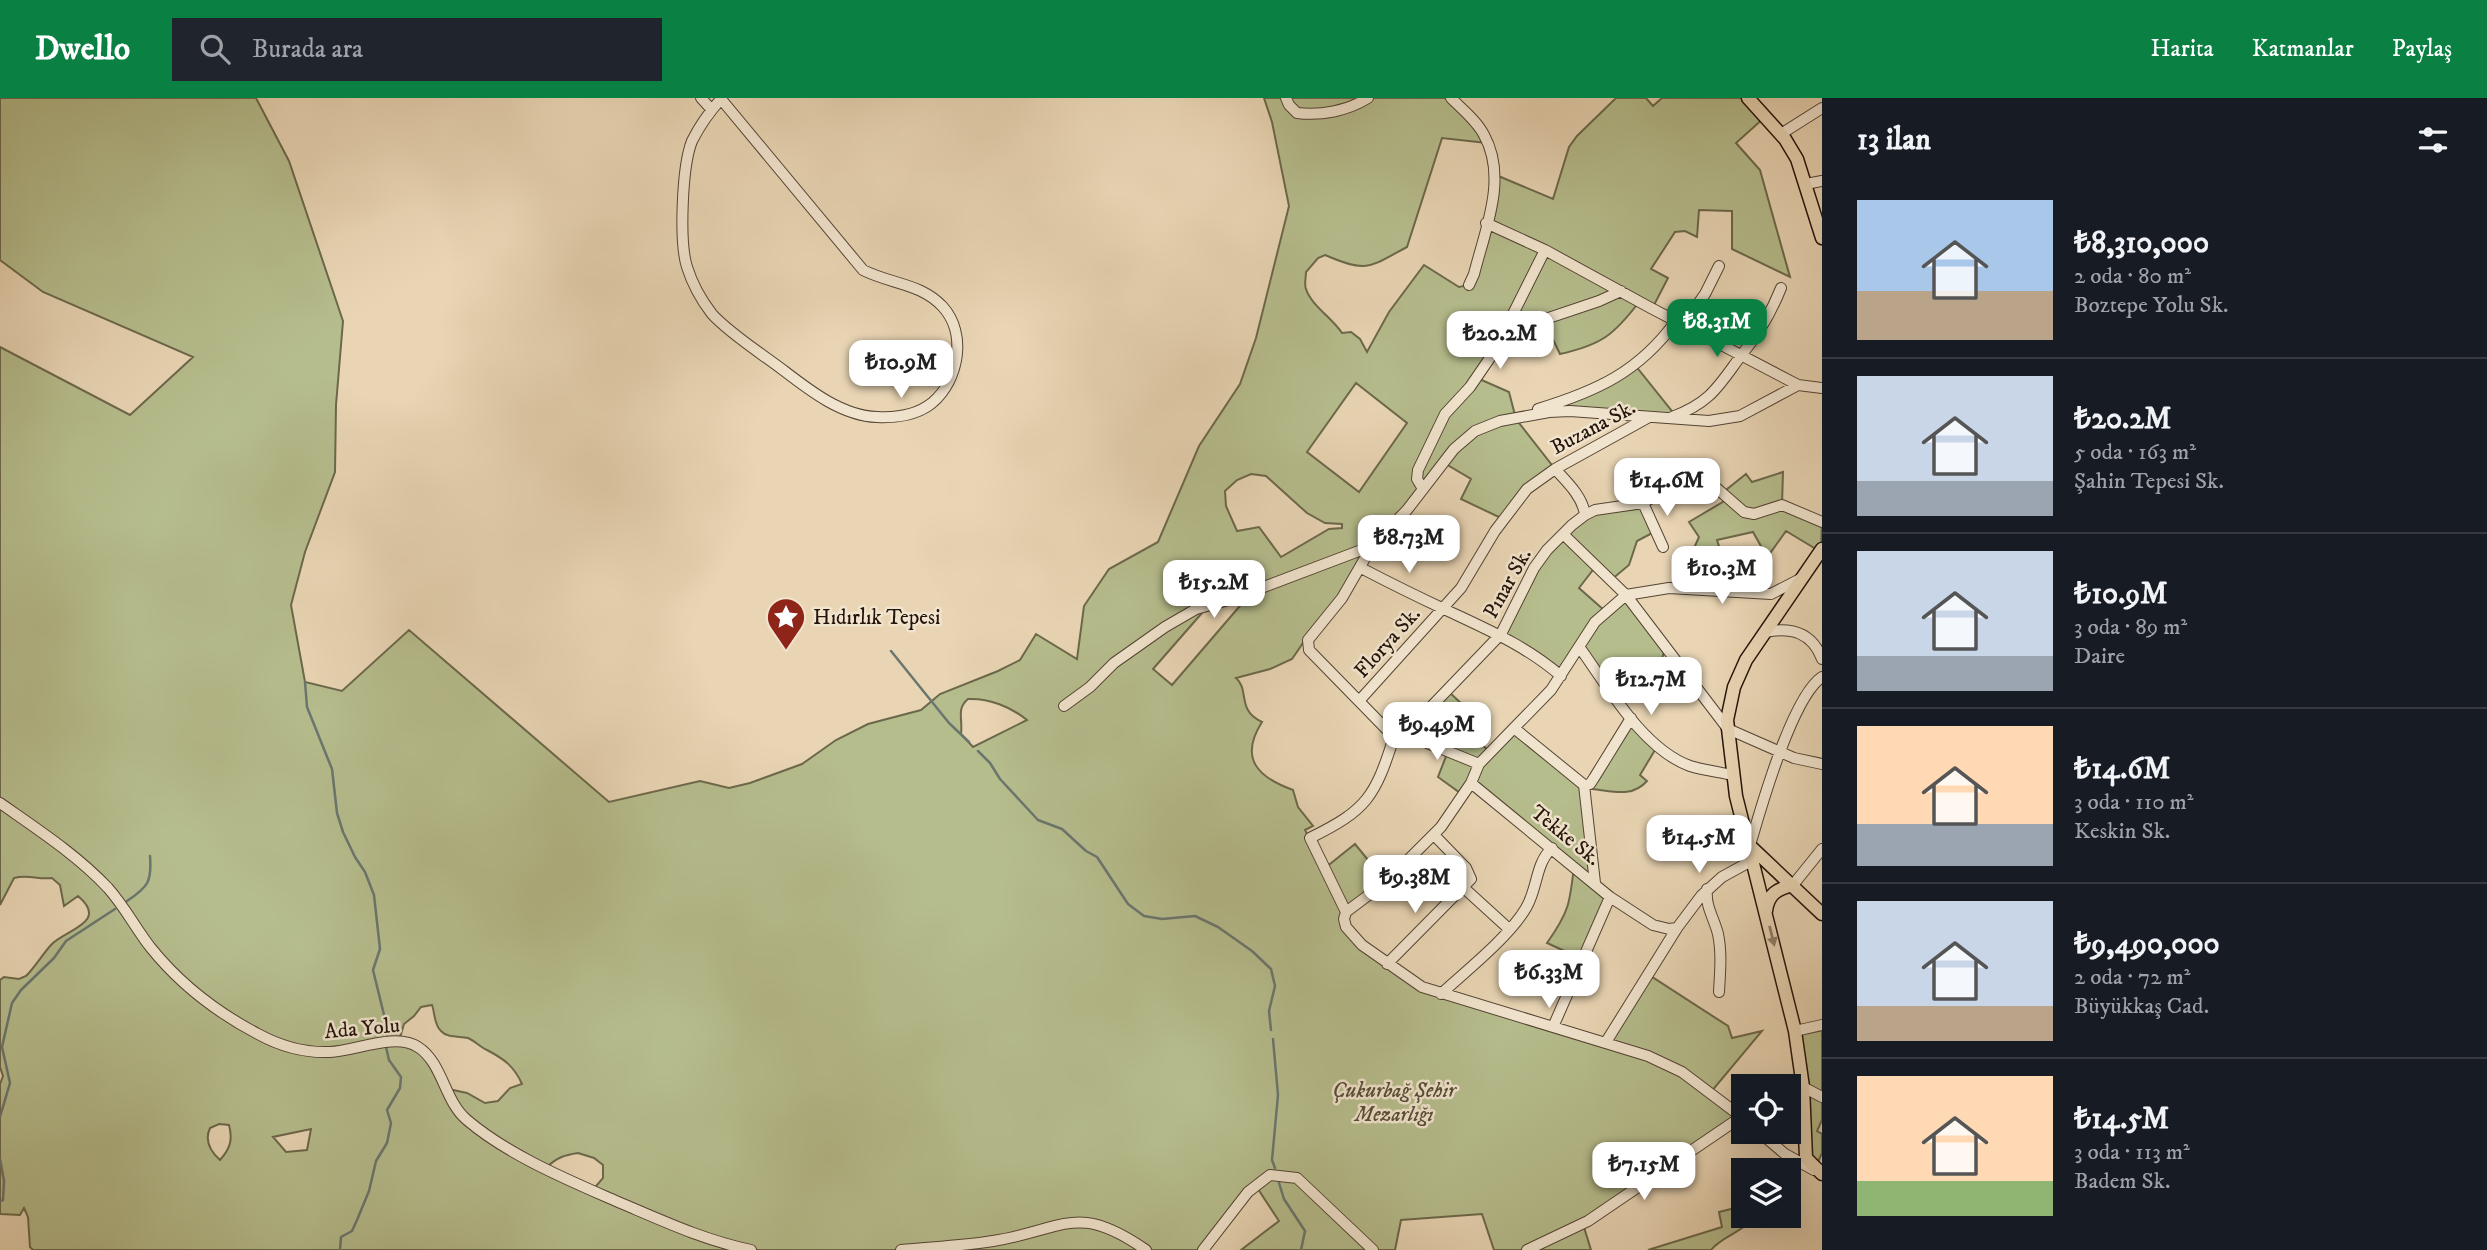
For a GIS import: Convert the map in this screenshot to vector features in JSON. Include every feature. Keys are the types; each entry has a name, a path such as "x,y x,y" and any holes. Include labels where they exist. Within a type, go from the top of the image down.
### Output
{"main road":[{"path":"1748,98 1781,134 1797,159 1822,238"},
{"path":"1820,1173 1806,1157 1803,1087 1795,1031 1736,796 1727,720 1734,687 1746,660 1822,549"},
{"path":"1750,845 1822,914"},
{"path":"1766,911 1767,901 1772,894 1793,885"}],"street":[{"path":"701,98 711,109"},
{"path":"1286,98 1289,106 1297,113 1317,115 1348,102 1358,104 1368,98"},
{"path":"1451,98 1484,135 1496,175 1494,197 1469,285"},
{"path":"722,99 863,270 878,278 903,282 926,292 944,309 956,328 957,355 953,371 943,390 932,402 916,412 898,416 874,417 850,411 812,392 713,315 695,286 683,254 684,173 692,142 711,109 722,99"},
{"path":"1781,134 1822,108"},
{"path":"1806,184 1822,181"},
{"path":"1486,223 1545,250 1798,385 1822,388"},
{"path":"1423,489 1417,479 1418,470 1445,414 1482,372 1504,334 1545,250"},
{"path":"1522,417 1537,409 1590,392 1615,379 1648,354 1705,294 1719,266"},
{"path":"1667,418 1687,411 1709,397 1726,379 1768,318 1781,288"},
{"path":"1504,334 1599,302 1621,290"},
{"name":"Buzana Sk.","path":"1443,609 1461,588 1510,508 1527,489 1555,469 1649,417 1709,422 1740,416 1798,385"},
{"path":"1479,764 1400,736 1359,701 1309,650 1308,640 1342,598 1372,546 1407,510 1462,440 1485,426 1522,417 1570,411 1649,417"},
{"path":"1555,469 1577,495 1585,515"},
{"name":"Pınar Sk.","path":"1400,736 1501,634 1534,568 1547,550 1585,515 1595,510 1643,503 1697,471 1744,512 1755,514 1782,505 1822,522"},
{"path":"1643,503 1663,547"},
{"path":"1563,534 1626,595 1728,729 1794,758 1822,764"},
{"path":"1064,706 1090,687 1114,663 1196,609 1372,546"},
{"path":"1361,568 1443,609 1501,634 1561,676"},
{"path":"1731,1109 1682,1072 1648,1056 1422,987 1387,964 1354,937 1344,919 1346,912 1386,882 1434,835 1471,783 1479,764 1544,697 1561,676 1595,622 1626,595 1669,588 1771,594 1804,576"},
{"name":"Florya Sk.","path":"1359,701 1443,609"},
{"path":"1765,632 1783,629 1798,632 1810,641 1822,659"},
{"path":"1580,648 1631,718 1676,759 1691,766 1733,775"},
{"path":"1750,845 1801,705 1821,676"},
{"path":"1584,785 1590,784 1631,718"},
{"path":"1514,728 1584,785 1595,883"},
{"path":"1346,912 1310,838 1344,821 1369,799 1400,736"},
{"name":"Tekke Sk.","path":"1471,783 1610,897 1653,925 1677,928"},
{"name":"Ada Yolu","path":"0,803 51,839 95,875 116,898 172,972 194,992 250,1030 281,1044 316,1052 338,1052 399,1041 413,1044 429,1059 450,1101 460,1113 496,1140 561,1177 656,1219 712,1240 751,1250"},
{"path":"1387,964 1471,879 1469,872 1434,835"},
{"path":"1441,994 1509,929 1527,907 1541,862 1552,848"},
{"path":"1793,885 1822,849"},
{"path":"1606,1042 1677,928 1707,889 1722,877 1753,860"},
{"path":"1465,888 1509,929"},
{"path":"1707,889 1706,899 1717,933 1719,992"},
{"path":"1553,1027 1610,897"},
{"path":"1795,1031 1822,1025"},
{"path":"1803,1087 1822,1097"},
{"path":"1527,1250 1588,1222 1731,1121"},
{"path":"1782,1152 1797,1151 1805,1139"},
{"path":"1773,1144 1820,1173"},
{"path":"1203,1250 1248,1192 1270,1175 1297,1178 1373,1250"},
{"path":"901,1250 993,1241 1053,1225 1083,1222 1108,1227 1146,1250"}],"green space":[{"name":"Çukurbağ Şehir Mezarlığı","path":"0,98 256,98 289,161 343,321 336,405 335,472 305,552 291,605 305,682 342,691 409,630 609,802 700,781 729,788 802,764 836,740 868,724 921,710 940,694 1020,660 1036,634 1077,659 1084,606 1109,569 1158,542 1199,446 1240,384 1256,338 1289,206 1272,122 1264,98 1451,98 1487,143 1442,138 1407,247 1367,266 1350,264 1325,255 1318,258 1306,272 1305,287 1312,301 1342,333 1351,332 1360,339 1367,352 1389,312 1424,265 1459,287 1469,285 1496,175 1553,199 1569,147 1616,98 1646,98 1653,106 1662,98 1748,98 1765,117 1736,143 1760,170 1790,277 1732,249 1732,211 1699,210 1697,237 1685,231 1675,232 1651,269 1668,278 1652,309 1639,302 1606,337 1586,347 1560,354 1544,321 1505,333 1477,378 1509,392 1516,419 1555,469 1541,478 1503,519 1461,499 1471,479 1444,463 1372,546 1308,643 1303,643 1292,659 1270,669 1236,678 1249,712 1262,722 1252,746 1255,765 1270,779 1293,790 1298,807 1313,826 1305,830 1325,868 1355,844 1386,882 1346,912 1346,927 1422,987 1606,1042 1649,975 1728,1026 1732,1038 1762,1031 1710,1093 1731,1109 1731,1124 1583,1224 1591,1250 1494,1250 1482,1214 1401,1220 1395,1250 1241,1250 1279,1221 1256,1186 1203,1250 33,1250 30,1247 28,1217 24,1208 20,1215 0,1214 0,1084 3,1076 0,1067 0,980 4,977 19,979 26,976 51,945 81,925 89,913 87,905 78,896 64,906 60,885 52,878 14,878 0,905 0,347 130,415 193,357 43,292 0,260","holes":["1356,383 1407,423 1359,492 1307,452","1251,474 1266,476 1307,513 1325,523 1342,524 1342,528 1329,529 1281,557 1259,527 1237,531 1226,506 1225,491 1237,480","1251,593 1172,685 1153,669 1209,605","968,699 992,702 1007,707 1027,720 973,747 961,734 964,703","432,1005 437,1026 444,1033 468,1038 499,1057 512,1068 522,1084 510,1088 498,1101 485,1103 467,1093 444,1088 421,1048 399,1041 404,1024 421,1007","219,1124 229,1125 230,1144 220,1160 209,1146 210,1128","311,1129 307,1150 286,1152 273,1137","578,1153 594,1158 603,1165 603,1178 592,1191 546,1168 557,1159"]},
{"path":"1635,365 1675,415 1537,409"},
{"path":"1783,472 1782,505 1822,522 1821,552 1786,531 1766,555 1753,532 1717,540 1734,592 1676,588 1699,537 1689,522 1726,500 1721,494 1746,474 1752,482"},
{"path":"1643,503 1656,531 1637,541 1629,565 1611,580 1596,566 1579,588 1605,611 1626,595 1666,645 1656,679 1638,674 1623,708 1580,648 1561,676 1501,634 1534,568 1585,515"},
{"path":"1447,690 1466,708 1455,720 1490,752 1514,728 1584,785 1595,883 1610,897 1582,959 1547,943 1567,907 1574,866 1472,783 1463,795 1438,777 1448,751 1405,734"},
{"path":"1631,718 1658,745 1640,775 1647,781 1629,792 1592,789 1590,784"},
{"path":"1822,1028 1822,1120 1817,1131 1822,1134 1822,1153 1815,1169 1809,1163 1795,1031"},
{"path":"1731,1209 1731,1228 1742,1228 1711,1250 1648,1250 1722,1227 1719,1212"}],"waterway":[{"path":"891,651 949,723 969,742"},
{"path":"305,682 307,707 332,769 337,813 343,832 374,895 380,949 373,970 387,1035"},
{"path":"978,751 1038,820 1062,829 1086,851 1097,857 1128,904 1144,916 1162,919 1195,916 1218,927 1252,951 1271,969 1275,986 1269,1011 1271,1030"},
{"path":"127,901 147,883 150,856"},
{"path":"0,1117 10,1083 2,1047 12,1003 21,990 54,958 66,941 115,909"},
{"path":"1273,1039 1278,1095 1272,1160 1275,1168"},
{"path":"340,1250 341,1237 352,1231 369,1191 376,1161 387,1143 391,1123 387,1110 400,1088 401,1077 389,1060 386,1047"},
{"path":"0,1159 4,1181 3,1200 0,1201"},
{"path":"1279,1183 1284,1199 1305,1231 1301,1250"}],"place":[{"name":"Hıdırlık Tepesi","path":"786,651"}]}
